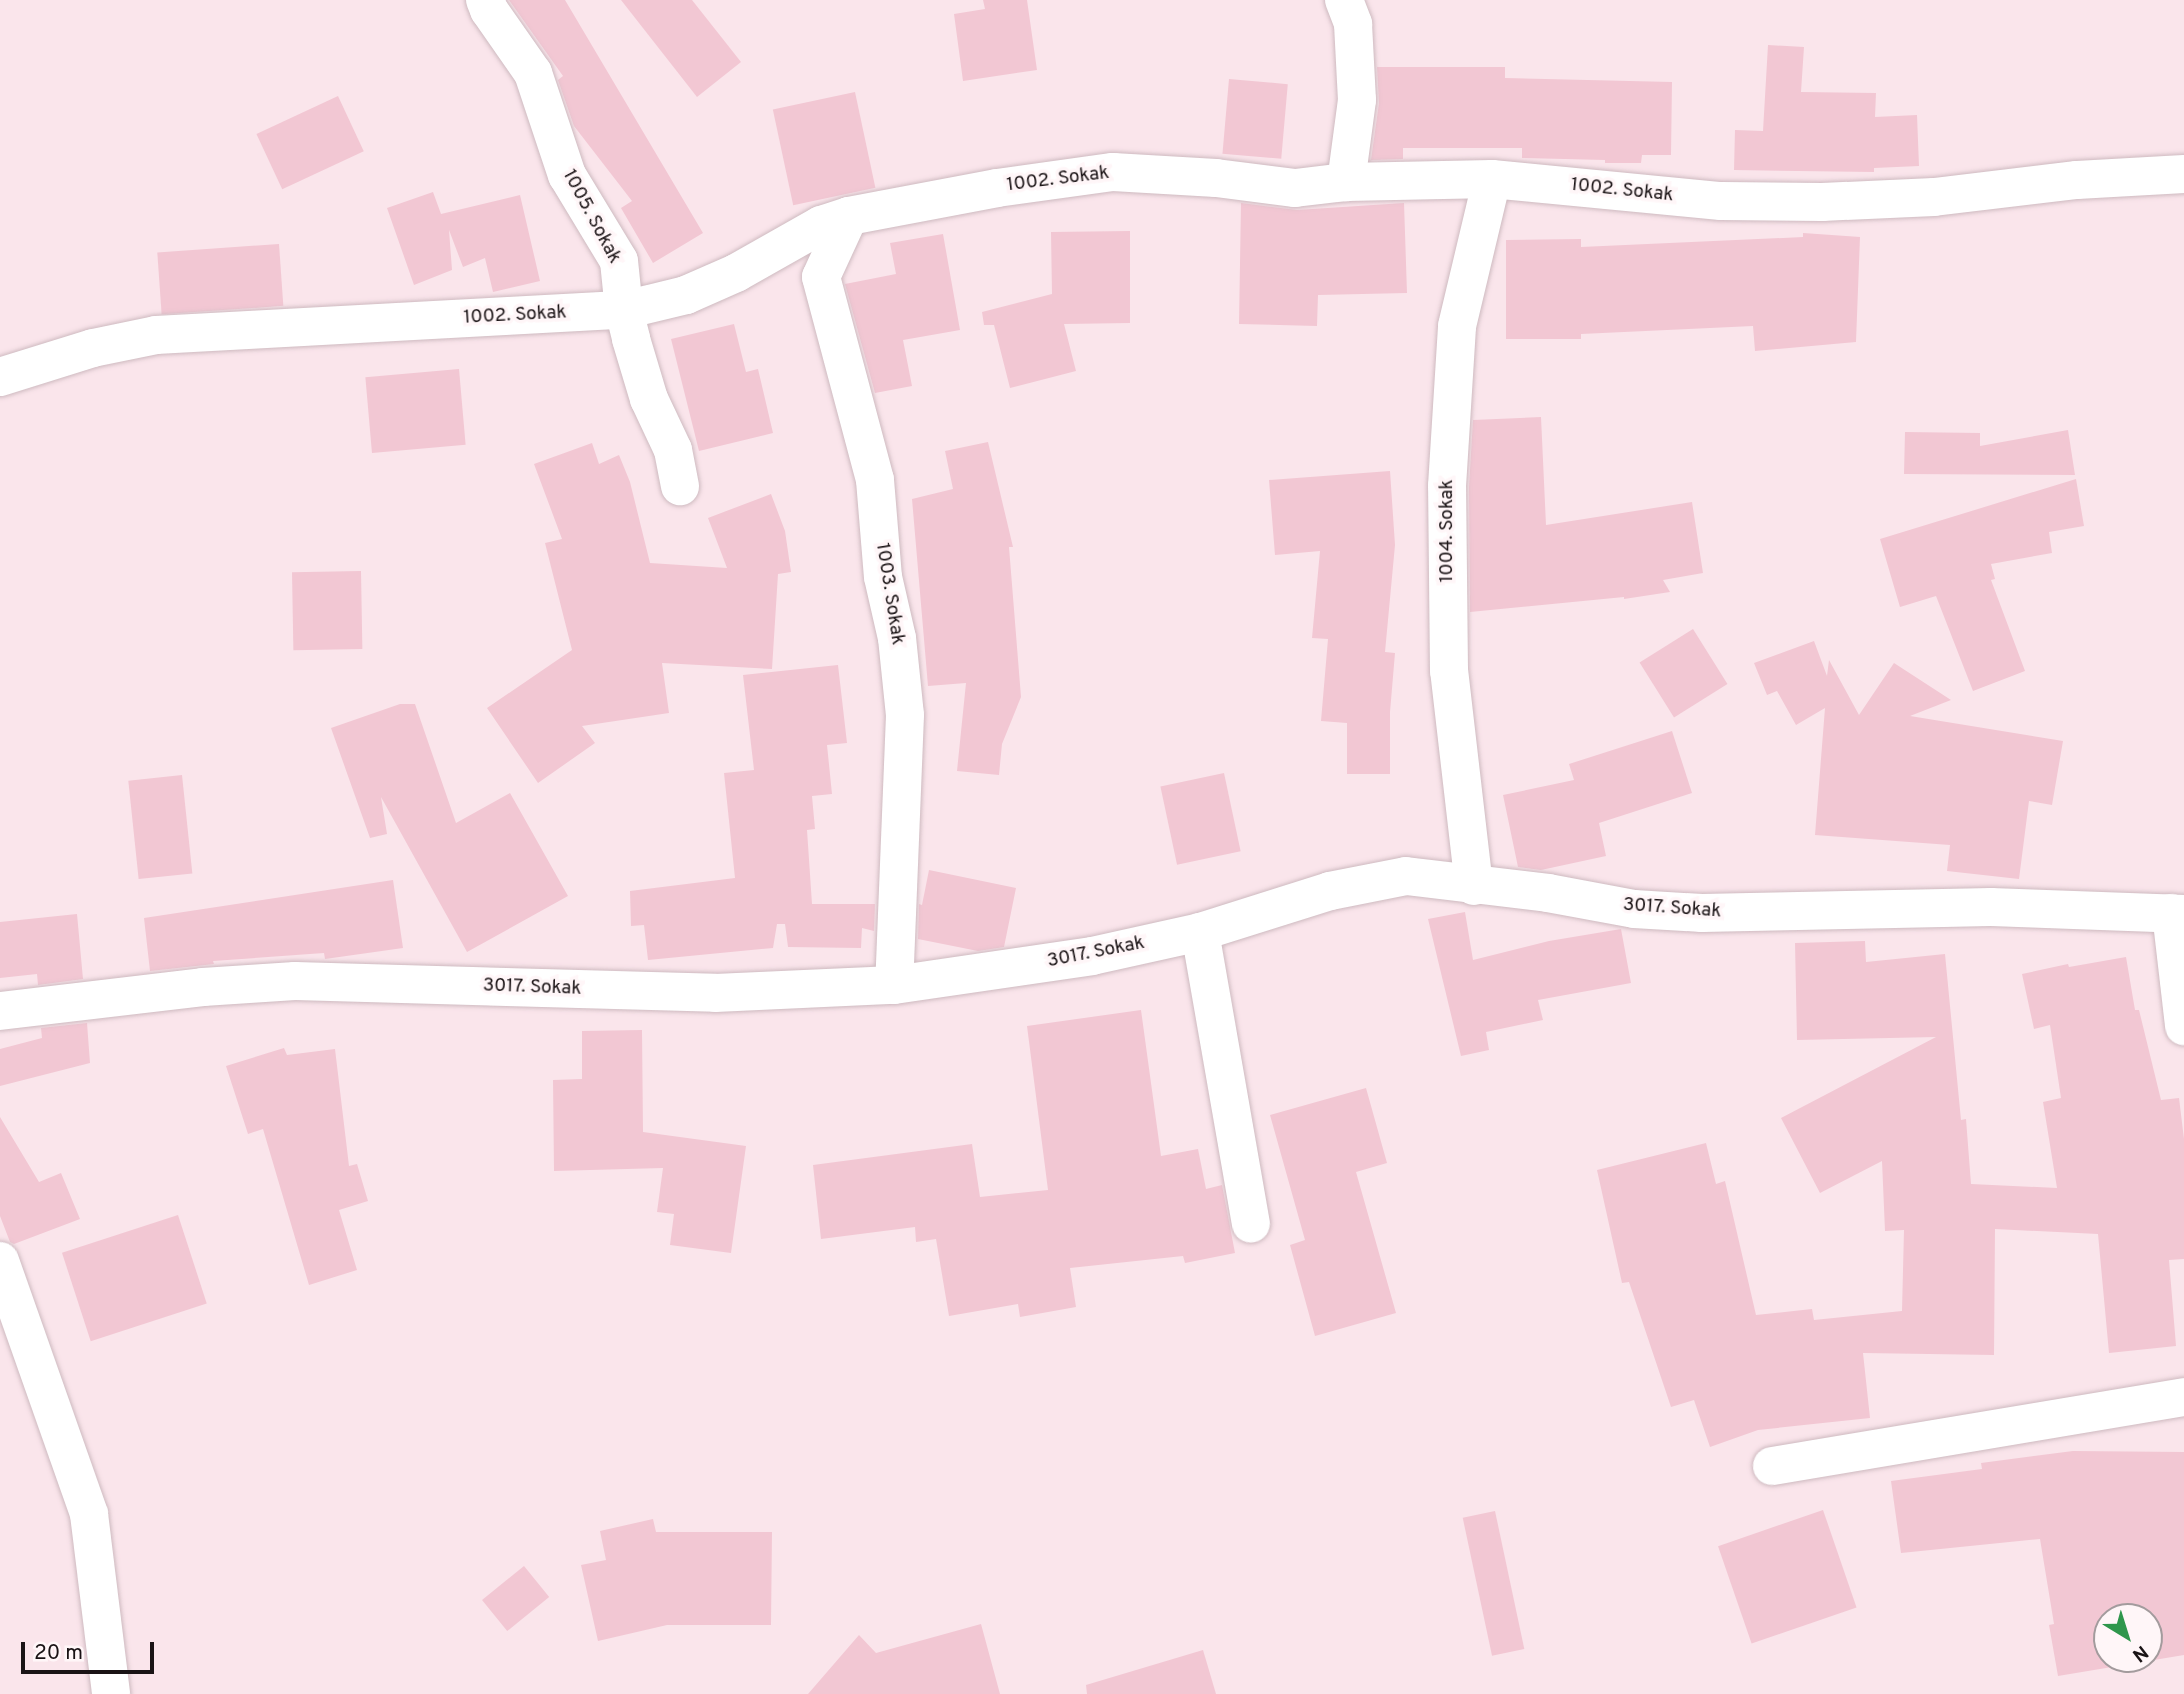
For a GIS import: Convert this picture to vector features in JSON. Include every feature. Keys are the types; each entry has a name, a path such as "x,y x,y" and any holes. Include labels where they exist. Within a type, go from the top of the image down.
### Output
{"street":[{"name":"1005. Sokak","path":"485,0 489,10 533,73 567,175 619,261 624,310 649,399 673,450 680,486"},
{"path":"1344,0 1353,24 1357,100 1346,182"},
{"name":"1002. Sokak","path":"0,377 93,348 156,335 624,310 698,289 736,273 821,225 849,216 997,188 1113,172 1216,178 1295,188 1346,182 1492,179 1721,201 1822,202 1934,197 2077,180 2184,174"},
{"name":"1004. Sokak","path":"1474,886 1449,671 1447,486 1457,326 1492,179"},
{"name":"1003. Sokak","path":"849,216 821,277 875,480 883,577 898,651 905,715 894,985"},
{"name":"3017. Sokak","path":"0,1011 202,987 295,981 715,993 894,985 1092,956 1200,932 1330,891 1406,876 1548,893 1634,909 1702,913 1992,907 2177,914"},
{"path":"2177,914 2184,1026"},
{"path":"1200,932 1251,1224"},
{"path":"0,1261 89,1514 111,1694"},
{"path":"1772,1466 2184,1397"}],"building":[{"path":"509,0 565,0 703,233 653,263 621,208 632,201 574,126 558,80 563,76"},
{"path":"621,0 692,0 741,62 697,97"},
{"path":"983,0 1027,0 1037,70 963,81 954,14 985,9"},
{"path":"1768,45 1804,47 1801,92 1876,93 1875,117 1917,115 1919,166 1874,168 1874,172 1734,170 1735,130 1763,131"},
{"path":"1377,67 1505,67 1505,78 1672,82 1671,155 1642,155 1641,163 1605,163 1605,160 1522,158 1522,148 1403,148 1403,159 1371,160 1379,103"},
{"path":"1229,79 1288,84 1281,159 1222,154"},
{"path":"855,92 875,188 793,205 773,109"},
{"path":"338,96 364,151 282,189 256,134"},
{"path":"433,192 441,214 520,195 540,281 493,292 485,258 463,267 449,230 452,270 414,285 387,208"},
{"path":"1241,203 1297,210 1404,203 1407,293 1318,295 1317,326 1239,324"},
{"path":"1130,231 1130,323 1064,324 1076,371 1010,388 994,325 984,325 982,312 1052,294 1051,232"},
{"path":"1803,233 1860,237 1856,342 1755,351 1753,326 1581,334 1581,339 1506,339 1506,240 1581,239 1581,247 1803,237"},
{"path":"943,234 960,330 903,340 912,386 875,393 845,284 896,274 890,243"},
{"path":"279,244 283,306 162,314 157,253"},
{"path":"734,324 746,372 758,369 773,433 699,451 671,339"},
{"path":"459,369 466,445 372,453 365,377"},
{"path":"1541,417 1546,525 1692,502 1703,573 1663,580 1670,592 1624,599 1470,612 1469,487 1473,420"},
{"path":"2068,430 2075,475 1904,474 1905,432 1980,433 1980,446"},
{"path":"988,442 1013,547 1009,547 1021,697 1002,744 999,775 957,771 966,683 928,686 912,499 953,489 945,451"},
{"path":"592,443 599,464 619,455 630,482 650,563 727,568 708,518 771,494 785,531 791,572 778,574 772,669 662,663 669,713 582,726 595,743 538,783 487,708 572,650 545,543 562,539 534,464"},
{"path":"1390,471 1395,545 1385,652 1395,653 1390,712 1390,774 1347,774 1347,723 1321,721 1328,639 1312,638 1320,551 1275,555 1269,480"},
{"path":"2076,479 2084,526 2049,532 2052,553 1991,564 1995,579 1991,580 2025,671 1973,691 1936,596 1900,607 1880,539"},
{"path":"361,571 362,649 293,650 292,572"},
{"path":"1693,629 1727,684 1674,718 1640,662"},
{"path":"1814,641 1827,676 1829,660 1859,715 1894,663 1951,700 1910,716 2063,741 2052,805 2029,801 2019,879 1947,871 1950,845 1815,835 1825,708 1796,725 1777,691 1767,695 1754,663"},
{"path":"838,665 847,743 827,745 832,794 812,796 815,829 807,830 812,904 875,904 874,931 862,928 861,948 788,947 785,924 777,924 773,948 648,960 644,925 631,926 630,891 735,878 724,773 754,770 743,675"},
{"path":"400,704 415,704 456,823 510,793 568,896 467,952 381,797 387,834 370,838 331,728"},
{"path":"1672,731 1692,793 1599,823 1606,856 1541,870 1518,867 1503,795 1574,780 1569,764"},
{"path":"1224,773 1241,851 1177,865 1160,787"},
{"path":"182,775 192,873 139,879 128,781"},
{"path":"929,870 1016,888 1004,947 978,951 918,939 919,904 922,905"},
{"path":"393,880 403,948 325,959 324,953 213,961 214,964 150,971 144,918"},
{"path":"1465,912 1473,960 1549,941 1621,929 1631,983 1538,1000 1543,1020 1486,1032 1489,1050 1461,1056 1428,919"},
{"path":"77,914 83,979 38,985 37,974 0,978 0,922"},
{"path":"1865,941 1866,962 1945,954 1961,1120 1966,1119 1971,1184 2057,1188 2043,1102 2061,1098 2050,1025 2034,1029 2022,974 2068,964 2069,967 2126,957 2135,1010 2139,1010 2161,1100 2179,1098 2184,1139 2184,1259 2169,1260 2176,1346 2109,1353 2098,1234 1995,1229 1994,1355 1863,1353 1870,1418 1758,1430 1710,1447 1694,1400 1671,1407 1629,1282 1622,1283 1597,1170 1706,1143 1716,1184 1725,1181 1756,1315 1812,1309 1814,1320 1902,1311 1904,1230 1885,1231 1882,1161 1820,1193 1781,1118 1936,1037 1797,1040 1795,943"},
{"path":"1141,1010 1161,1156 1198,1149 1206,1189 1222,1185 1235,1253 1185,1263 1183,1256 1070,1268 1076,1307 1020,1317 1018,1304 949,1316 936,1239 916,1242 915,1227 821,1239 813,1165 972,1144 980,1197 1048,1190 1027,1026"},
{"path":"87,1023 90,1063 0,1086 0,1049 42,1038 41,1028"},
{"path":"642,1030 643,1132 746,1146 731,1253 670,1245 674,1214 657,1212 663,1168 554,1171 553,1080 582,1079 582,1031"},
{"path":"284,1048 287,1055 335,1049 349,1166 357,1164 368,1201 339,1210 357,1270 309,1285 263,1129 248,1134 226,1066"},
{"path":"1366,1088 1387,1163 1356,1172 1396,1313 1315,1336 1290,1245 1305,1240 1270,1115"},
{"path":"0,1117 39,1182 61,1173 80,1219 14,1244 10,1242 0,1216"},
{"path":"178,1215 207,1303 91,1341 62,1253"},
{"path":"2073,1451 2184,1452 2184,1655 2163,1658 2163,1603 2093,1603 2093,1670 2058,1676 2049,1625 2054,1624 2040,1539 1901,1553 1891,1481 1982,1469 1981,1463"},
{"path":"1823,1510 1857,1607 1752,1644 1718,1546"},
{"path":"1495,1511 1524,1649 1492,1656 1463,1518"},
{"path":"653,1519 656,1532 772,1532 771,1625 667,1625 598,1641 581,1565 606,1560 600,1531"},
{"path":"524,1566 549,1597 507,1631 482,1600"},
{"path":"981,1624 1000,1694 808,1694 859,1635 876,1653"},
{"path":"1203,1650 1216,1694 1087,1694 1086,1685"}]}
